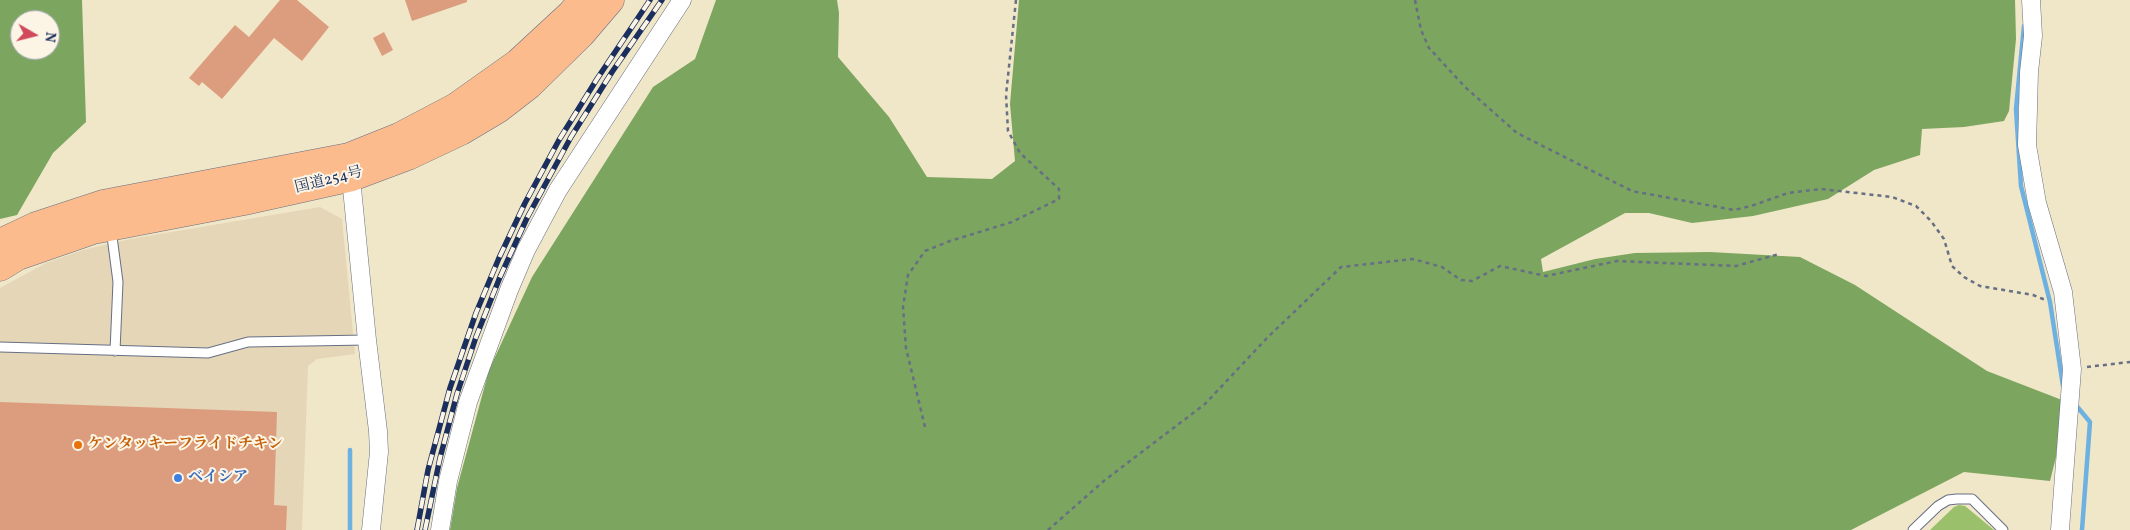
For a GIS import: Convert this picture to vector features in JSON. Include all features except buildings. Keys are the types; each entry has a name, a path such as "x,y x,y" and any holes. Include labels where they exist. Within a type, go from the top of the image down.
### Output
{"highway":[{"name":"国道254号","path":"0,267 18,256 45,245 111,226 244,201 350,167 456,107 518,63 572,14 584,0"},
{"name":"国道254号","path":"0,243 36,226 112,202 350,167 408,156 461,131 498,109 529,86 555,61 610,0"}],"street":[{"path":"440,530 453,461 468,402 506,298 526,250 558,190 682,0"},
{"path":"2031,0 2033,36 2029,72 2027,145 2037,202 2063,292 2072,369 2060,530"},
{"path":"350,167 378,431 379,452 371,530"}],"lane":[{"path":"111,226 118,282 115,351"},
{"path":"0,347 208,353 248,342 367,340"},
{"path":"1913,530 1938,506 1948,500 1972,499 2003,530"}],"path":[{"path":"925,427 906,348 903,307 908,275 925,251 950,241 1012,222 1060,199 1059,189 1020,153 1008,131 1006,95 1016,0"},
{"path":"1415,0 1421,30 1429,48 1465,87 1517,132 1632,191 1734,210 1788,193 1821,189 1892,197 1916,206 1944,239 1952,266 1980,286 2032,295 2043,299 2063,292"},
{"path":"1048,530 1105,480 1205,404 1267,338 1341,267 1413,259 1442,267 1461,280 1472,280 1500,266 1546,276 1617,261 1736,266 1779,254"},
{"path":"2072,369 2130,362"}],"shaded area":[{"path":"320,207 342,219 355,354 317,359 308,366 302,530 0,530 0,288 46,263 83,250 130,239"}],"green space":[{"path":"0,0 82,0 86,122 53,153 17,215 0,219"},
{"path":"716,0 837,0 839,13 838,57 889,117 927,177 992,179 1015,161 1010,104 1019,0 2015,0 2016,39 2009,111 2004,121 1964,127 1922,129 1920,155 1874,170 1828,199 1753,216 1692,223 1649,213 1625,213 1541,259 1543,272 1595,259 1635,253 1710,252 1800,257 1855,285 1987,371 2062,400 2056,457 2050,481 1964,472 1851,530 450,530 457,488 489,370 532,277 653,87 695,59"},
{"path":"1959,505 1965,506 1994,530 1930,530 1954,507"}],"waterway":[{"path":"2024,26 2016,109 2021,186 2050,302 2063,386"},
{"path":"2075,404 2090,422 2082,530"},
{"path":"350,450 350,530"}],"railway":[{"path":"417,530 428,470 450,388 476,313 499,258 525,203 559,140 650,0"},
{"path":"425,530 440,458 457,394 476,337 500,277 527,218 571,137 612,72 662,0"}],"place":[{"name":"ケンタッキーフライドチキン","path":"78,445"},
{"name":"ベイシア","path":"178,478"}]}
